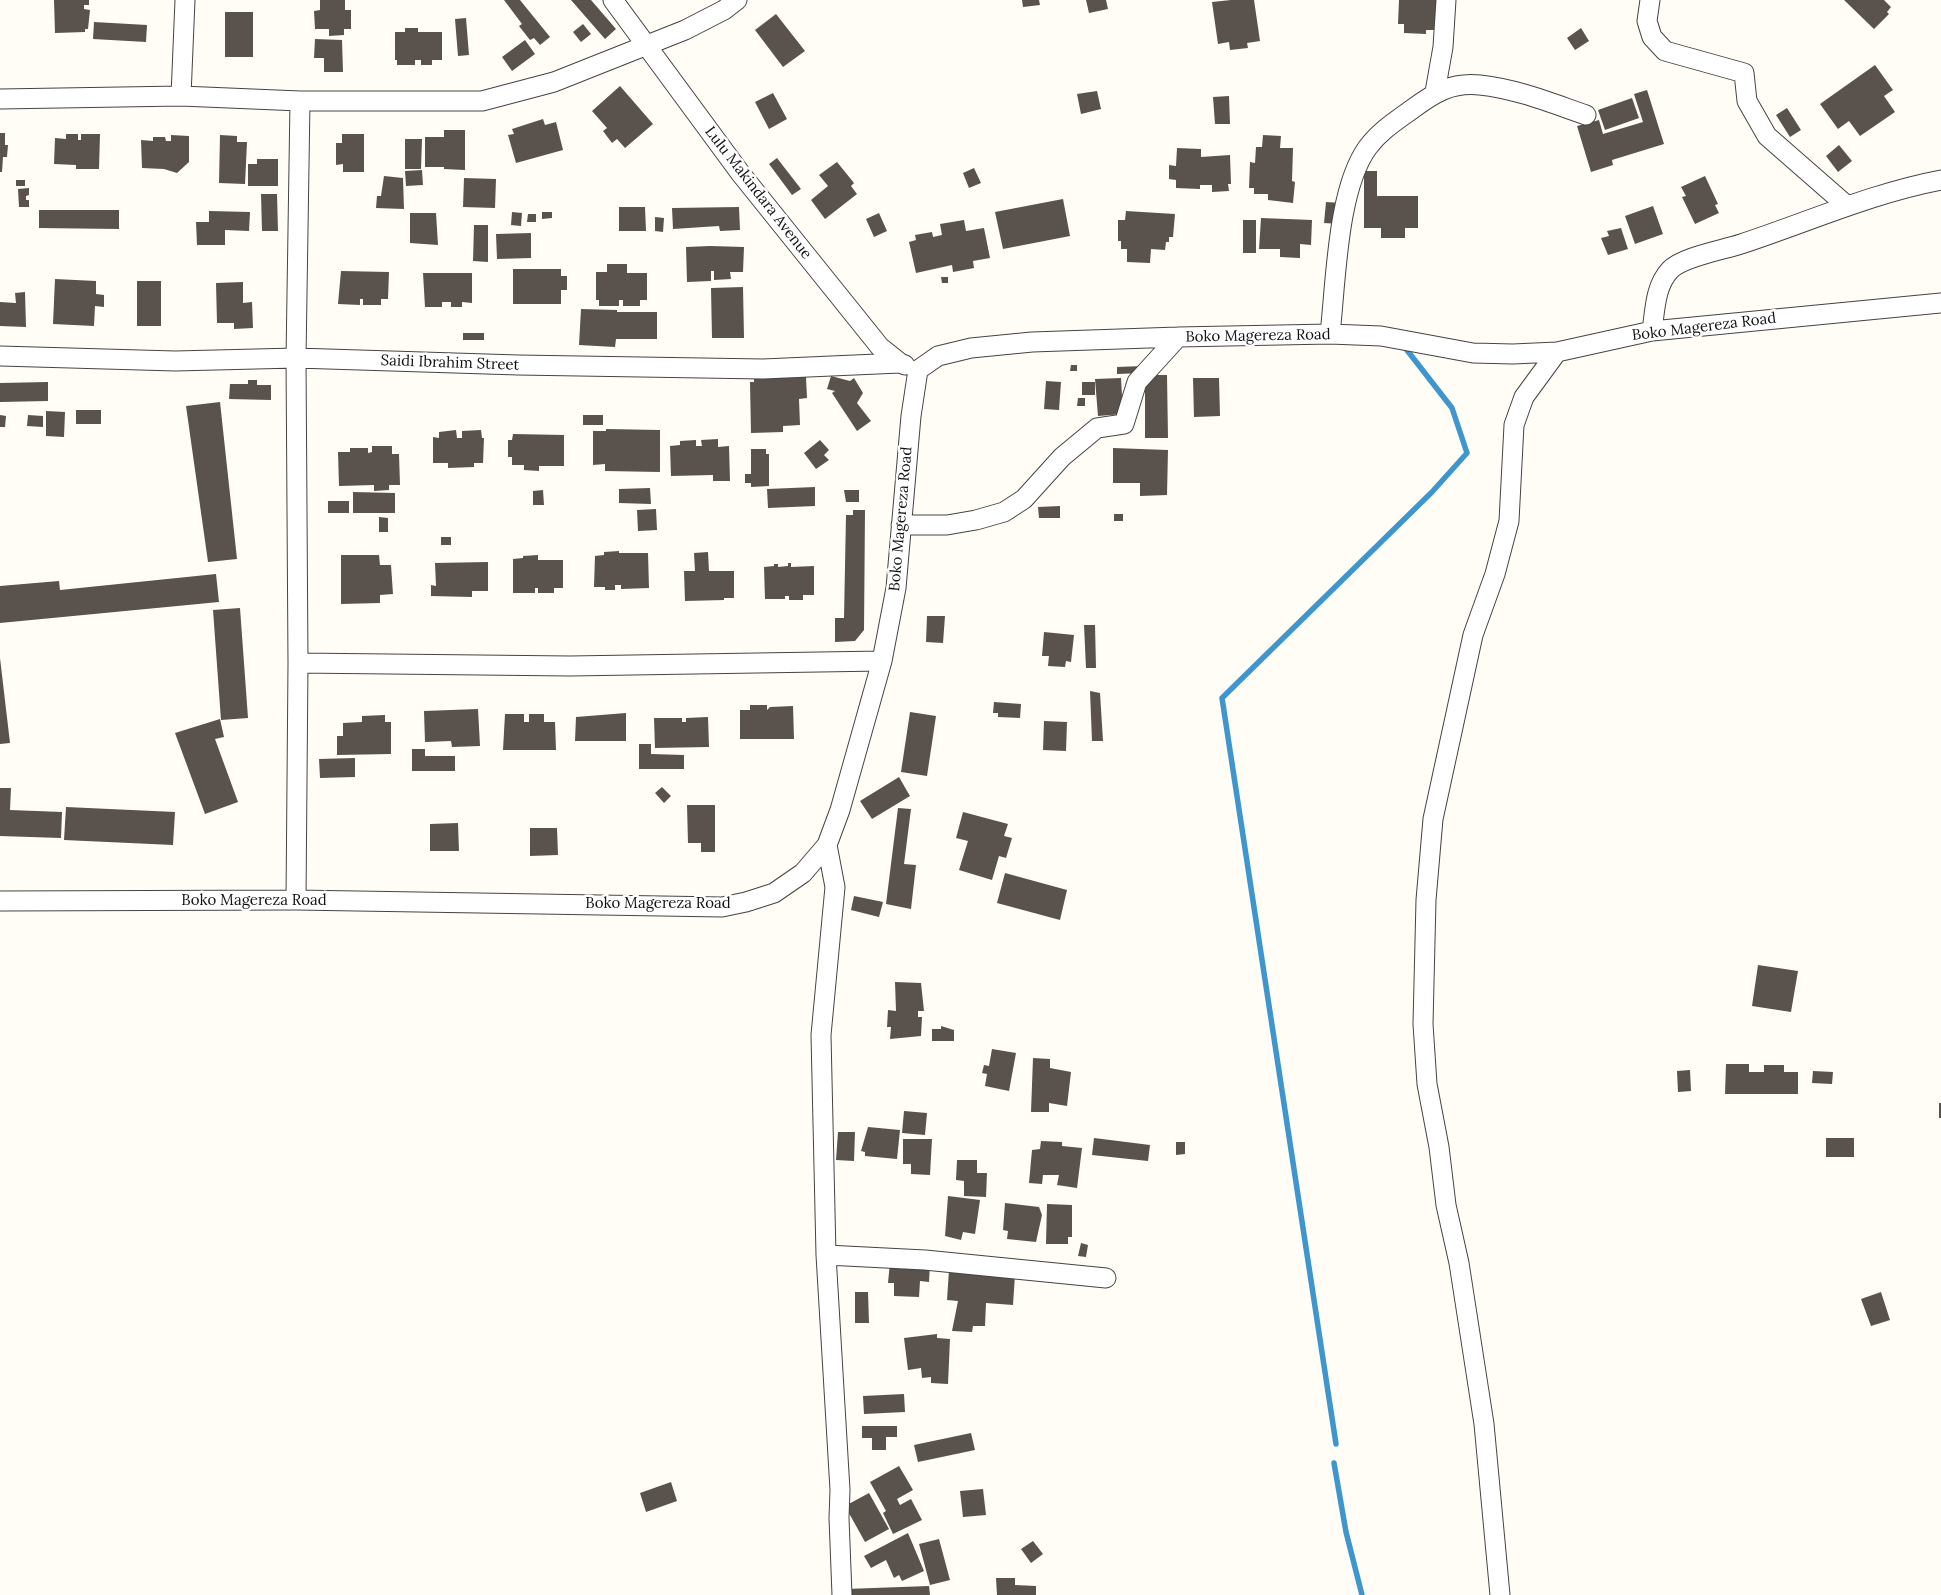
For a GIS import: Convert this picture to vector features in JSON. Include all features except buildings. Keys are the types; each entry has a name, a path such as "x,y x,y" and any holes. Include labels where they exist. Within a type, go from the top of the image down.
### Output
{"street":[{"path":"180,96 185,0"},
{"name":"Lulu Makindara Avenue","path":"613,0 741,174 880,347 900,363 918,370"},
{"path":"0,100 180,96 300,101 482,101 554,82 645,46 685,30 724,10 737,0"},
{"path":"1435,92 1442,47 1446,0"},
{"path":"1650,0 1647,21 1652,37 1658,44 1665,50 1744,74 1747,101 1767,136 1846,205"},
{"path":"1330,334 1342,222 1348,192 1357,166 1369,146 1388,126 1435,92 1454,86 1479,85 1524,93 1586,115"},
{"path":"296,900 298,663 296,358 300,101"},
{"path":"1652,331 1656,302 1662,281 1671,268 1692,258 1739,245 1846,205 1941,180"},
{"name":"Boko Magereza Road","path":"0,901 296,900 722,907 774,893 803,873 827,845 840,810 882,661 896,588 911,416 918,370 938,356 971,348 1032,342 1330,334 1380,336 1473,353 1557,352 1652,331 1941,303"},
{"path":"901,526 948,525 976,520 1004,512 1024,499 1062,457 1097,428 1124,424 1137,382 1178,337"},
{"path":"1500,1595 1484,1424 1427,1084 1423,1024 1426,900 1433,819 1473,635 1495,574 1509,521 1514,425 1524,397 1557,352"},
{"name":"Saidi Ibrahim Street","path":"0,356 175,362 296,358 763,369 900,363"},
{"path":"298,663 570,666 882,661"},
{"path":"827,845 836,887 821,1035 826,1255 840,1490 839,1518 842,1595"},
{"path":"826,1255 925,1260 1106,1278"}],"waterway":[{"path":"1336,1444 1222,698 1432,492 1467,453 1452,408 1403,345"},
{"path":"1334,1463 1346,1532 1362,1595"}]}
